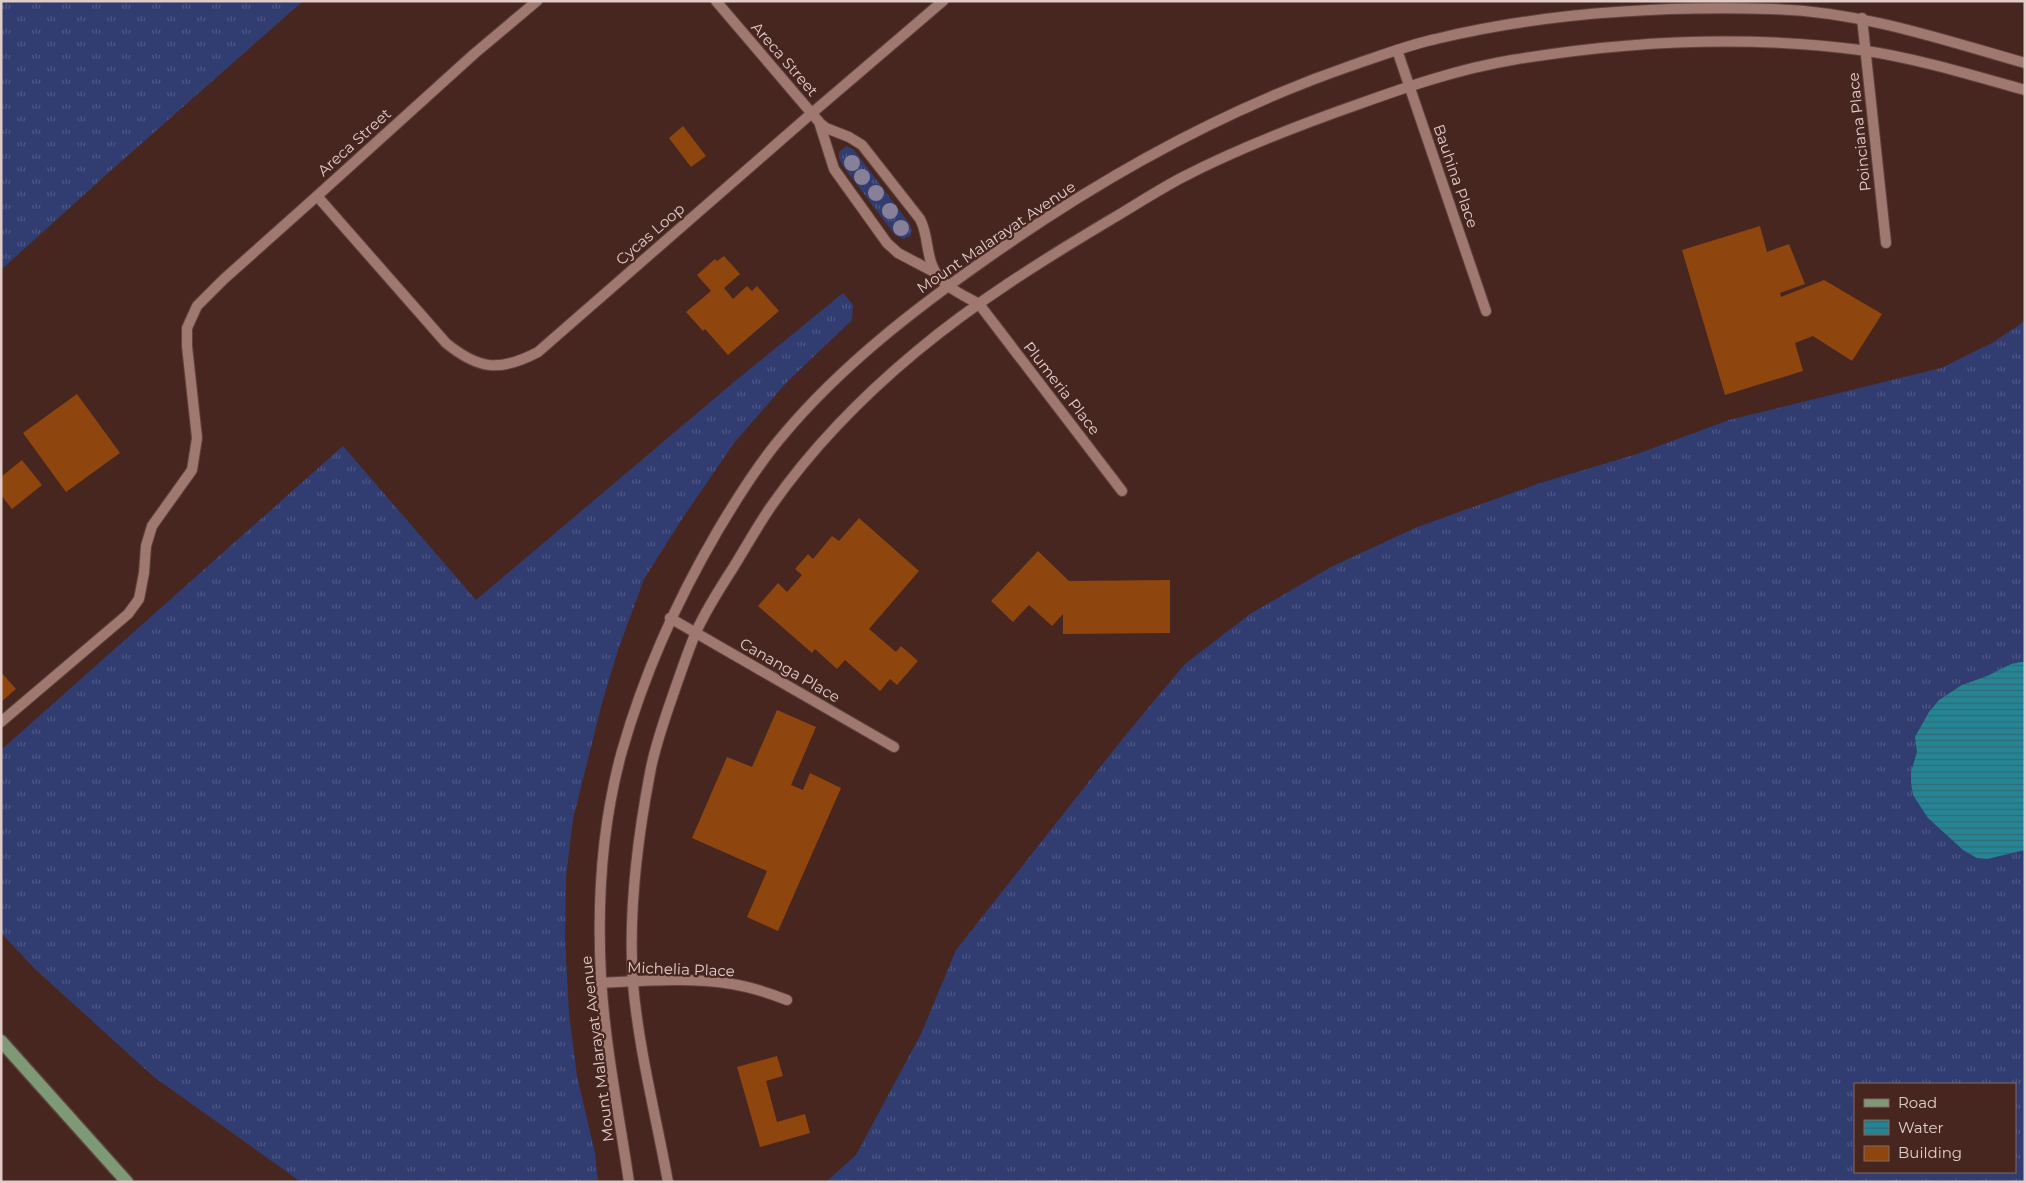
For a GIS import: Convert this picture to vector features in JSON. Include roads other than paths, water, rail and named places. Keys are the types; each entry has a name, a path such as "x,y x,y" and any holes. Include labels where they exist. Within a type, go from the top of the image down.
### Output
{"main road":[{"path":"1,1042 127,1182"}],"street":[{"name":"Areca Street","path":"501,366 482,364 463,357 446,343 317,196 474,54 537,1"},
{"name":"Areca Street","path":"716,1 812,113"},
{"name":"Cycas Loop","path":"501,366 518,362 538,352 943,1"},
{"name":"Mount Malarayat Avenue","path":"629,1182 601,983 599,918 607,832 622,752 644,682 670,618 695,569 740,494 786,431 823,392 894,328 947,286 1029,230 1125,169 1172,143 1220,118 1274,95 1333,72 1435,39 1488,29 1609,12 1772,9 1862,18 2025,63"},
{"name":"Poinciana Place","path":"1862,18 1886,243"},
{"path":"668,1182 646,1073 633,982 632,943 634,892 650,769 666,712 696,632 721,587 773,504 823,442 854,408 906,361 979,304 1043,260 1178,179 1263,140 1410,86 1508,61 1632,46 1759,42 1865,51 1930,64 2025,90"},
{"name":"Bauhina Place","path":"1397,50 1486,311"},
{"path":"812,113 826,128 849,137 862,145 920,219 925,229 932,264 936,274"},
{"path":"820,123 834,168 888,243 898,253 923,265 936,274 947,286 979,304"},
{"path":"1,722 128,614 139,599 146,546 152,526 192,470 197,438 187,328 197,306 224,279 317,196"},
{"name":"Plumeria Place","path":"979,304 1122,491"},
{"name":"Cananga Place","path":"670,618 894,747"},
{"name":"Michelia Place","path":"601,983 700,981 731,983 753,988 787,1000"}],"water":[{"path":"2025,662 2025,850 1987,859 1977,858 1963,850 1928,818 1913,795 1911,772 1917,752 1915,737 1929,712 1939,700 1962,685 1987,676 2011,664"}]}
